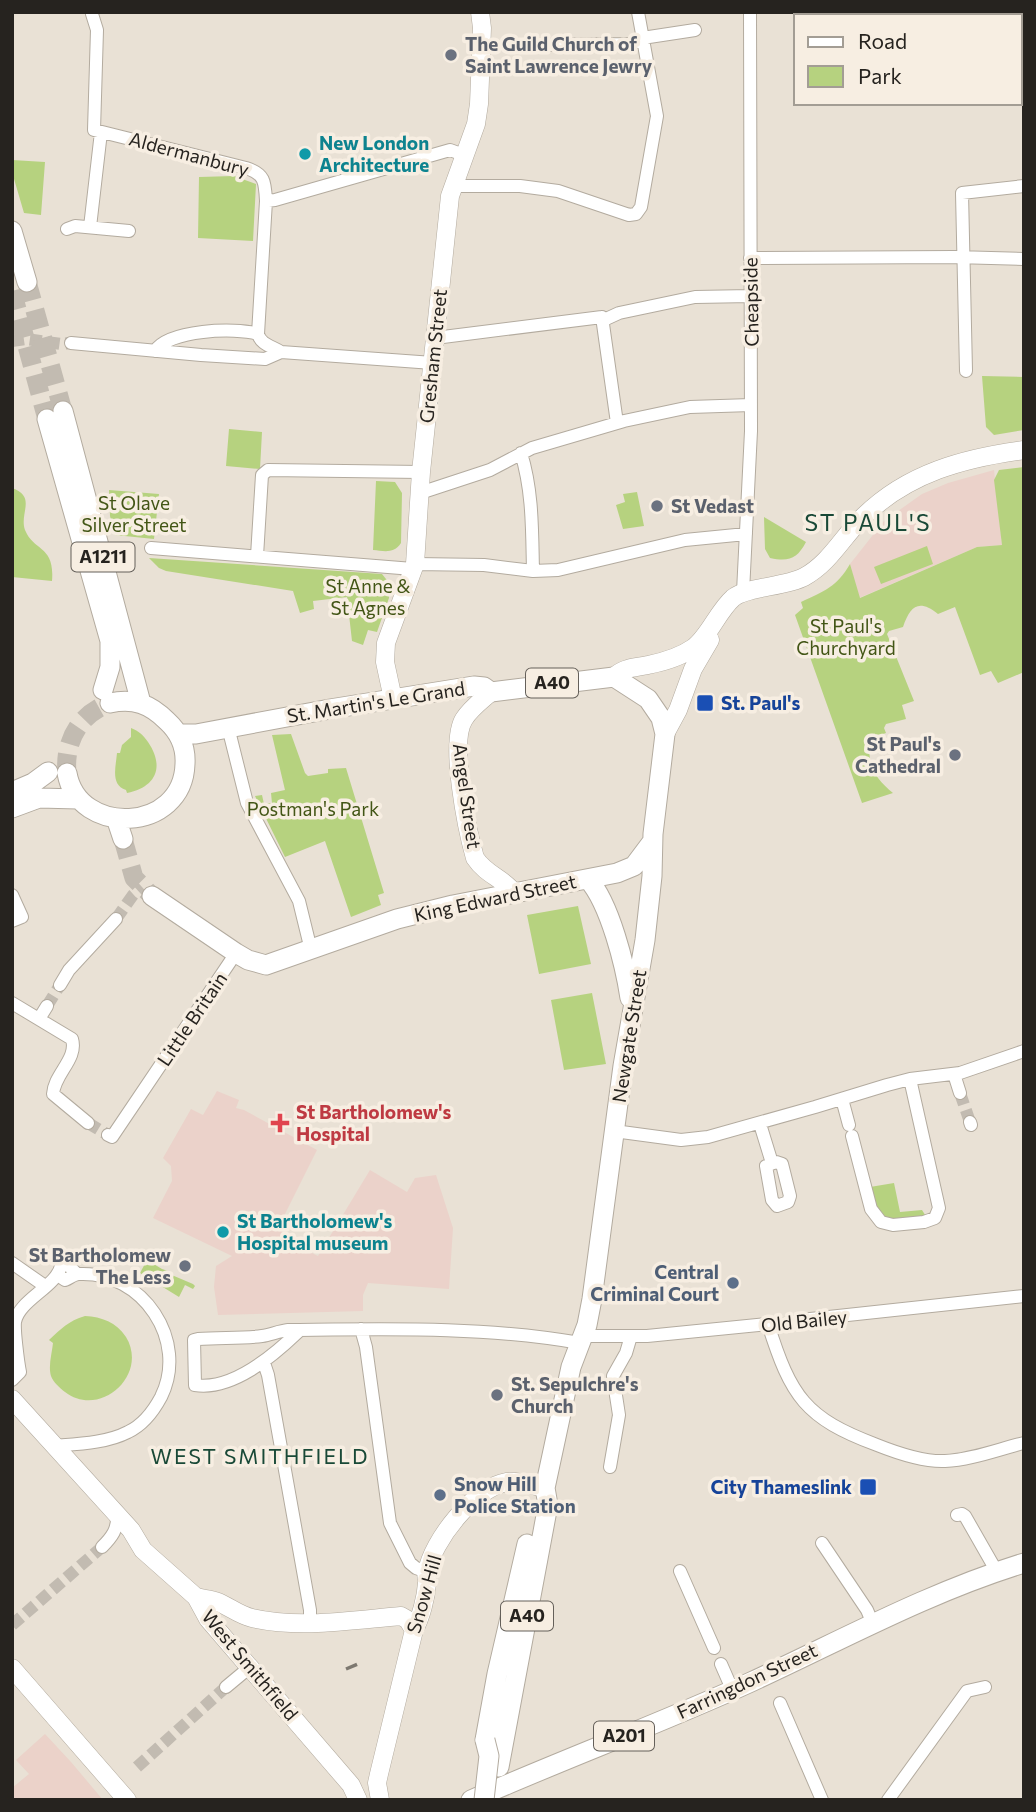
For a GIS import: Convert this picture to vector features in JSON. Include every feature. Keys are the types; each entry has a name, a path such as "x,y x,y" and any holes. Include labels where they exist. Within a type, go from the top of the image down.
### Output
{"main road":[{"path":"12,231 27,282"},
{"name":"A1211","path":"55,415 141,703 106,696 112,659 110,641 55,415"},
{"path":"614,677 648,699 661,718 665,734"},
{"name":"St. Martin's Le Grand","path":"228,727 474,686 484,687 491,692 614,677"},
{"path":"12,792 57,773 78,799 94,810 117,818 134,818 155,813 172,799 182,784 185,773 184,749 178,734 160,715 141,703"},
{"name":"A40","path":"178,734 228,727"},
{"name":"Newgate Street","path":"581,1340 592,1299 632,1009 645,940 652,876 652,842 665,734"},
{"path":"12,808 39,798 78,799"},
{"path":"117,818 123,839"},
{"path":"588,879 617,873 634,866 652,842"},
{"name":"King Edward Street","path":"311,950 397,919 453,905 588,879 602,902 625,967 632,1009"},
{"path":"152,896 236,953"},
{"name":"Little Britain","path":"236,953 266,965 311,950"},
{"name":"A40","path":"493,1745 548,1505 545,1488 571,1367 581,1340"},
{"name":"A40","path":"486,1800 496,1781 493,1745 497,1674 536,1500 545,1488"},
{"name":"Farringdon Street","path":"471,1800 732,1689 873,1624 1024,1563"}],"street":[{"name":"Gresham Street","path":"393,699 386,662 386,643 414,566 421,472 452,186 476,124 479,104 482,28 480,12"},
{"path":"452,186 520,186 545,189 595,202 629,215 636,214 641,207 657,116 638,12"},
{"name":"Cheapside","path":"665,734 678,710 693,669 711,638 733,613 743,592 751,405 750,12"},
{"path":"90,227 98,131 97,30 91,13"},
{"path":"528,45 631,44 695,30"},
{"name":"Aldermanbury","path":"98,131 255,171 264,179 267,201 450,150 464,155"},
{"path":"966,371 962,193 1024,186"},
{"path":"267,201 258,334 264,344 281,352 433,363"},
{"path":"67,229 75,226 129,231"},
{"path":"750,258 1024,259"},
{"path":"435,338 602,317 606,319 619,313 695,297 751,296"},
{"path":"602,317 617,423"},
{"path":"155,351 160,343 212,330 258,334"},
{"path":"198,333 193,344 201,355"},
{"path":"251,358 252,339 258,334"},
{"path":"71,343 251,358 271,358 281,352"},
{"path":"419,493 490,470 532,448 617,423 690,407 751,405"},
{"path":"614,677 622,670 667,660 695,647 732,598 743,592 780,586 812,572 864,516 884,499 919,477 967,459 1024,450"},
{"path":"521,453 531,496 533,571"},
{"path":"257,556 262,475 268,470 421,472"},
{"path":"152,548 414,566 484,565 533,571 572,568 694,539 746,534"},
{"name":"Angel Street","path":"491,692 463,720 458,732 458,758 475,858 481,868 509,886 515,894"},
{"path":"228,727 247,803 299,901 311,950"},
{"path":"12,895 22,917 12,921"},
{"path":"60,985 69,970 116,919"},
{"name":"Little Britain","path":"108,1135 112,1137 236,953"},
{"path":"12,1003 72,1039 74,1050 55,1083 53,1094 88,1123"},
{"path":"39,1018 47,1006"},
{"path":"614,1131 692,1140 760,1124 909,1079 954,1074 1024,1051"},
{"path":"954,1074 960,1093"},
{"path":"842,1099 871,1209 881,1222 893,1225 931,1220 939,1208 909,1079"},
{"path":"760,1124 772,1163"},
{"path":"12,1263 46,1286"},
{"path":"12,1380 20,1372 15,1357 16,1318 59,1276 65,1280 76,1273 104,1277 121,1284 144,1300 156,1314 165,1331 170,1351 170,1369 166,1387 155,1410 131,1431 107,1439 54,1446"},
{"name":"Old Bailey","path":"298,1332 361,1329 459,1330 581,1340 768,1324 777,1326 801,1320 888,1313 1024,1296"},
{"path":"768,1324 781,1366 804,1403 819,1419 840,1431 893,1451 940,1461 958,1460 1024,1443"},
{"path":"361,1329 366,1347 390,1524 410,1563 416,1569 426,1572"},
{"path":"287,1330 298,1332 264,1363 227,1380 197,1386 194,1340 262,1336 287,1330"},
{"path":"610,1467 619,1415 613,1376 626,1353 631,1336"},
{"path":"264,1363 291,1494 310,1622"},
{"name":"West Smithfield","path":"12,1399 131,1530 144,1550 196,1597 208,1619 354,1792"},
{"name":"Snow Hill","path":"380,1800 377,1783 414,1630 419,1621 427,1583 426,1572 434,1553 456,1518 497,1485 511,1482 545,1488"},
{"path":"102,1547 112,1537 118,1524 117,1515"},
{"path":"957,1515 965,1516 997,1572"},
{"name":"West Smithfield","path":"112,1537 144,1550"},
{"path":"822,1543 867,1610 873,1624"},
{"path":"680,1571 714,1648"},
{"path":"196,1597 217,1602 252,1618 310,1622 401,1616 408,1620 414,1630"},
{"path":"721,1664 732,1689"},
{"path":"226,1687 250,1667"},
{"path":"12,1668 127,1800"},
{"path":"888,1800 967,1691 985,1687"},
{"path":"780,1703 822,1800"},
{"path":"354,1792 379,1774"}],"shaded area":[{"path":"994,470 1002,545 977,547 859,598 850,564 884,521 922,494 948,483"},
{"path":"217,1091 239,1100 236,1108 317,1150 279,1226 288,1241 318,1256 370,1170 407,1192 415,1178 436,1175 453,1228 449,1289 368,1283 363,1295 363,1311 218,1315 214,1287 216,1266 232,1256 153,1218 172,1181 171,1166 163,1158 191,1109 203,1115"},
{"path":"45,1734 103,1800 12,1800 12,1788 29,1774 16,1760"}],"green space":[{"path":"12,160 45,162 41,215 24,213 12,172"},
{"path":"234,176 256,184 253,241 198,238 199,177"},
{"path":"982,376 1024,377 1024,430 994,435 986,427"},
{"path":"229,429 262,432 260,469 226,466"},
{"name":"St Paul's Churchyard","path":"1024,467 1024,672 998,683 991,671 980,675 955,607 938,614 925,606 912,610 903,627 887,634 914,701 902,705 906,719 886,724 886,733 877,736 870,743 869,751 874,771 893,793 862,803 795,615 803,608 801,602 835,583 850,564 860,598 977,547 1002,545 994,480 999,470"},
{"path":"376,481 395,482 402,493 401,543 392,550 373,550"},
{"path":"12,488 24,496 25,530 47,555 52,569 52,581 12,577"},
{"name":"St Olave Silver Street","path":"109,490 159,494 154,539 115,535 110,516"},
{"path":"637,492 644,526 623,529 616,505 625,502 623,494"},
{"path":"764,517 806,542 796,556 782,560 770,558 765,549"},
{"path":"927,546 933,564 881,584 874,567"},
{"name":"St Anne & St Agnes","path":"149,558 382,574 390,584 389,598 377,632 368,630 363,645 352,641 347,597 313,601 314,609 300,613 293,591 166,571"},
{"path":"131,728 148,742 156,760 156,768 151,781 127,793 116,780 115,769 117,753 120,753 122,745 131,737"},
{"name":"Postman's Park","path":"291,734 308,776 328,773 328,769 346,768 384,893 378,895 381,905 351,917 325,841 285,857 255,796 262,795 264,804 272,803 271,793 285,790 272,735"},
{"path":"578,906 591,964 539,974 527,915"},
{"path":"592,993 606,1064 564,1070 551,1000"},
{"path":"894,1183 900,1212 922,1210 927,1218 893,1222 877,1215 870,1187"},
{"path":"147,1260 195,1286 193,1289 185,1285 179,1297 140,1273"},
{"path":"85,1316 113,1324 126,1337 131,1351 131,1365 126,1378 117,1389 93,1400 79,1399 65,1392 53,1380 50,1372 53,1343 49,1340 69,1323"}],"tunnel":[{"path":"27,282 63,411"},
{"path":"12,291 47,419"},
{"path":"12,341 26,339 71,343"},
{"path":"67,773 68,751 76,730 90,714 110,703"},
{"path":"123,839 134,878 152,896"},
{"path":"116,919 142,887"},
{"path":"47,1006 60,985"},
{"path":"960,1093 970,1122"},
{"path":"88,1123 108,1135"},
{"path":"12,1625 102,1547"},
{"path":"137,1767 226,1687"}],"railway":[{"path":"346,1669 360,1663"}],"place":[{"name":"The Guild Church of Saint Lawrence Jewry","path":"451,55"},
{"name":"New London Architecture","path":"305,154"},
{"name":"St Vedast","path":"657,506"},
{"name":"St. Paul's","path":"705,703"},
{"name":"St Paul's Cathedral","path":"955,755"},
{"name":"St Bartholomew's Hospital","path":"280,1123"},
{"name":"St Bartholomew's Hospital museum","path":"223,1232"},
{"name":"St Bartholomew The Less","path":"185,1266"},
{"name":"Central Criminal Court","path":"733,1283"},
{"name":"St. Sepulchre's Church","path":"497,1395"},
{"name":"City Thameslink","path":"868,1487"},
{"name":"Snow Hill Police Station","path":"440,1495"}],"district":[{"name":"ST PAUL'S","path":"868,523"},
{"name":"WEST SMITHFIELD","path":"260,1457"}]}
